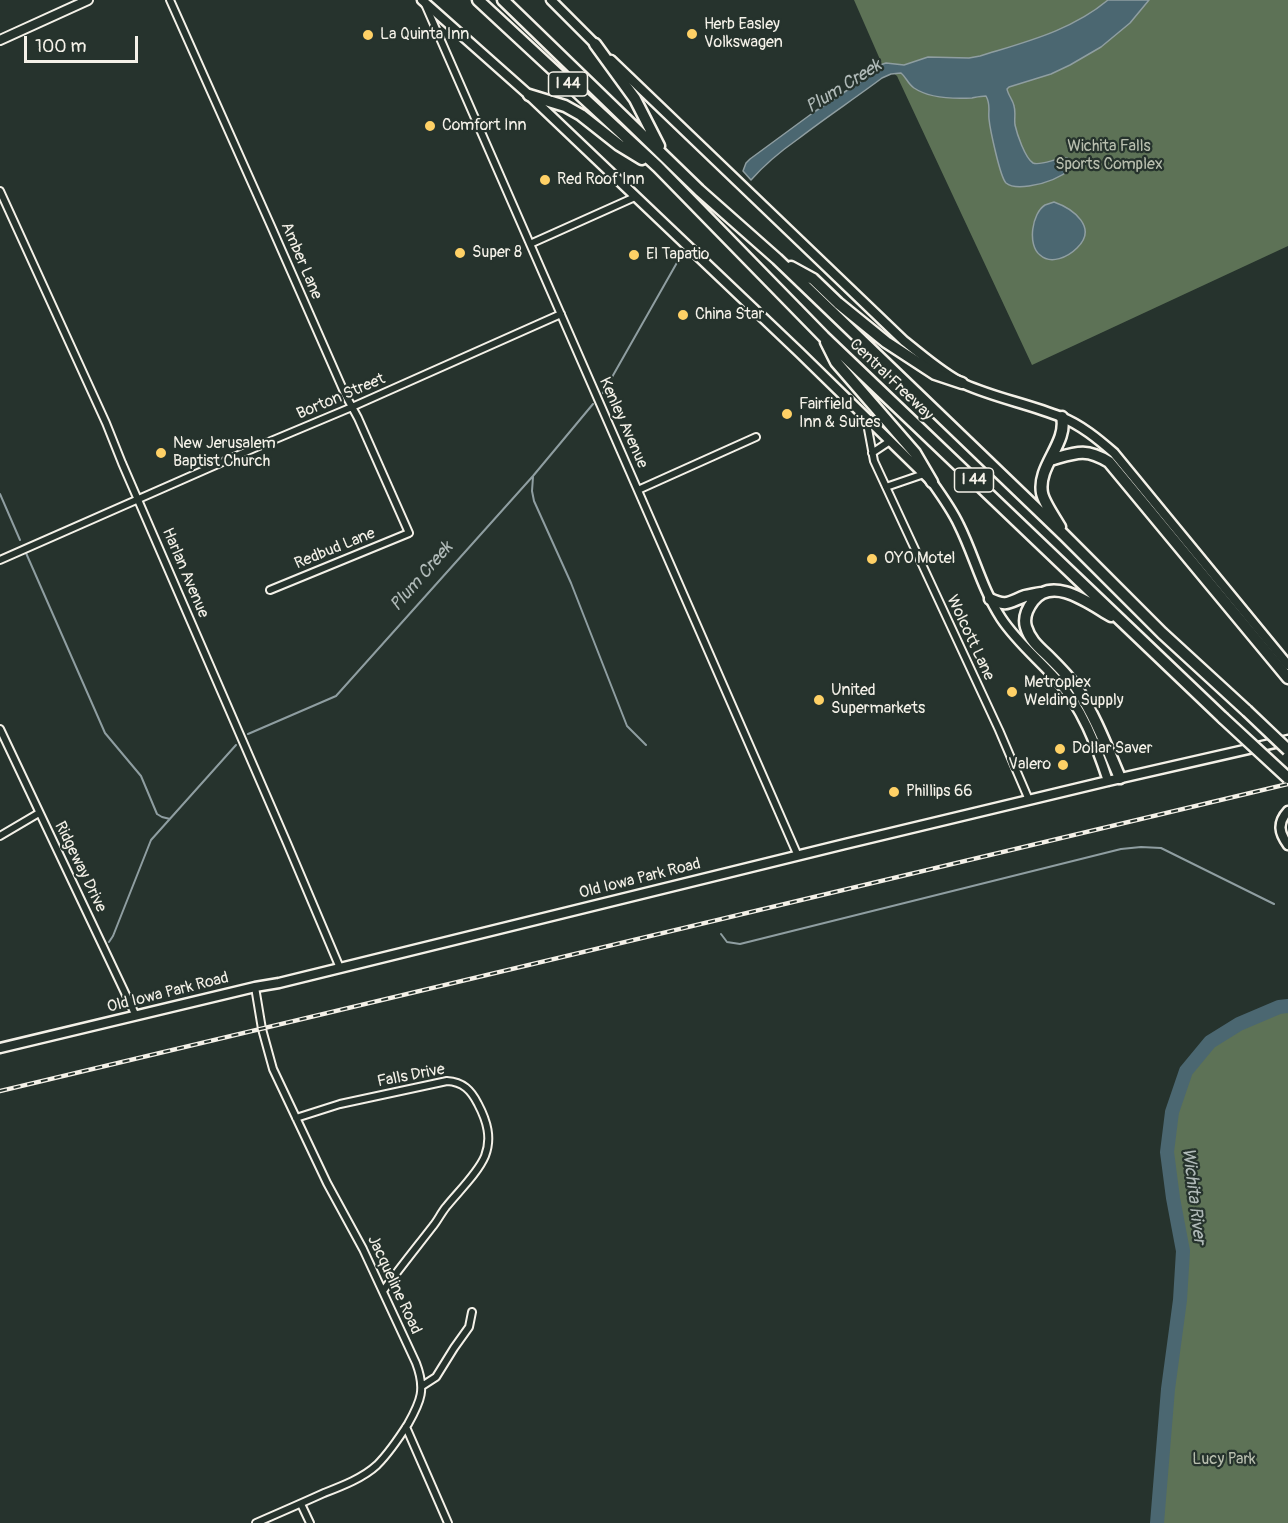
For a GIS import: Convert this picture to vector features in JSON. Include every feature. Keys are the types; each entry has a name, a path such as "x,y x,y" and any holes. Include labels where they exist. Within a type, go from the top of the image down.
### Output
{"highway":[{"name":"Central Freeway","path":"478,0 658,167 824,336 1288,778"},
{"name":"Central Freeway","path":"503,0 699,190 777,260 1064,535 1162,633 1288,750"},
{"path":"595,44 635,99 663,155"},
{"path":"529,95 565,106 581,115 620,146 658,167"},
{"path":"777,260 813,279 838,303 886,342 935,374 962,383"},
{"path":"824,336 836,362 915,453 928,478"},
{"path":"1062,417 1063,431 1042,482 1042,495 1064,535"},
{"path":"1050,460 1076,452 1089,452 1109,462 1288,678"},
{"path":"990,599 999,604 1008,604 1027,596 1054,590 1063,591 1125,623"},
{"path":"1047,592 1036,598 1027,611 1025,625 1033,642 1077,689 1099,727 1114,779"}],"main road":[{"path":"551,0 904,341 962,383 1062,417 1097,438 1114,453 1288,665"},
{"path":"423,1 529,95 928,478 946,500 1000,617 1057,680 1077,707 1114,779"},
{"name":"Old Iowa Park Road","path":"0,1048 340,968 1114,779 1288,740"},
{"path":"1288,811 1281,820 1280,829 1288,845"}],"street":[{"path":"0,40 88,0"},
{"name":"Amber Lane","path":"170,0 345,394 409,532"},
{"name":"Kenley Avenue","path":"423,1 798,856"},
{"name":"Harlan Avenue","path":"0,191 106,423 340,968"},
{"path":"530,243 635,196"},
{"name":"Borton Street","path":"0,560 259,446 352,408 561,314"},
{"name":"Wolcott Lane","path":"866,418 874,462 1029,800"},
{"path":"638,490 756,437"},
{"path":"872,453 890,441"},
{"path":"886,487 928,478"},
{"name":"Redbud Lane","path":"270,590 409,532"},
{"name":"Ridgeway Drive","path":"0,729 136,1016"},
{"path":"0,836 39,813"},
{"name":"Jacqueline Road","path":"255,987 268,1055 273,1069 327,1183 383,1291 416,1363 422,1386"},
{"name":"Falls Drive","path":"296,1118 340,1104 447,1081 464,1085 476,1099 487,1122 489,1139 485,1156 383,1291"},
{"path":"256,1523 337,1488 377,1465 388,1453 418,1406 422,1386 436,1377 469,1327 472,1312"},
{"path":"406,1427 448,1523"},
{"path":"302,1504 310,1523"}],"green space":[{"name":"Wichita Falls Sports Complex","path":"854,0 1288,0 1288,246 1032,365 897,76 882,64"},
{"name":"Lucy Park","path":"1288,1006 1288,1523 1157,1523 1168,1389 1180,1300 1183,1251 1167,1152 1172,1112 1186,1071 1210,1042 1239,1024 1279,1007"}],"water":[{"path":"1108,0 1149,0 1130,23 1101,47 1051,74 1007,89 1015,108 1015,125 1024,151 1030,160 1038,164 1064,158 1072,162 1072,168 1057,178 1026,186 1008,185 1001,172 996,152 986,96 957,98 927,94 912,86 901,73 882,78 785,148 751,180 743,171 750,159 814,112 878,70 880,65 886,63 904,65 928,57 980,56 1063,28 1094,11"},
{"path":"1054,202 1076,214 1081,220 1085,233 1083,241 1077,248 1064,257 1054,260 1040,255 1033,244 1032,237 1037,215 1045,205"}],"waterway":[{"name":"Plum Creek","path":"603,393 683,252"},
{"name":"Plum Creek","path":"248,734 336,696 533,476 593,404"},
{"path":"533,477 534,501 571,583 627,726 646,745"},
{"path":"0,494 20,540"},
{"path":"26,553 105,733 141,776 157,814 170,819"},
{"name":"Plum Creek","path":"109,942 151,840 236,745"},
{"path":"721,934 727,942 740,944 1121,849 1141,847 1161,848 1274,904"},
{"name":"Wichita River","path":"1157,1523 1168,1389 1180,1300 1183,1251 1167,1152 1172,1112 1186,1071 1210,1042 1239,1024 1279,1007 1288,1006"}],"railway":[{"path":"0,1091 1288,784"}],"place":[{"name":"Herb Easley Volkswagen","path":"692,34"},
{"name":"La Quinta Inn","path":"368,35"},
{"name":"Comfort Inn","path":"430,126"},
{"name":"Red Roof Inn","path":"545,180"},
{"name":"Super 8","path":"460,253"},
{"name":"El Tapatio","path":"634,255"},
{"name":"China Star","path":"683,315"},
{"name":"Fairfield Inn & Suites","path":"787,414"},
{"name":"New Jerusalem Baptist Church","path":"161,453"},
{"name":"OYO Motel","path":"872,559"},
{"name":"Metroplex Welding Supply","path":"1012,692"},
{"name":"United Supermarkets","path":"819,700"},
{"name":"Dollar Saver","path":"1060,749"},
{"name":"Valero","path":"1063,765"},
{"name":"Phillips 66","path":"894,792"}]}
